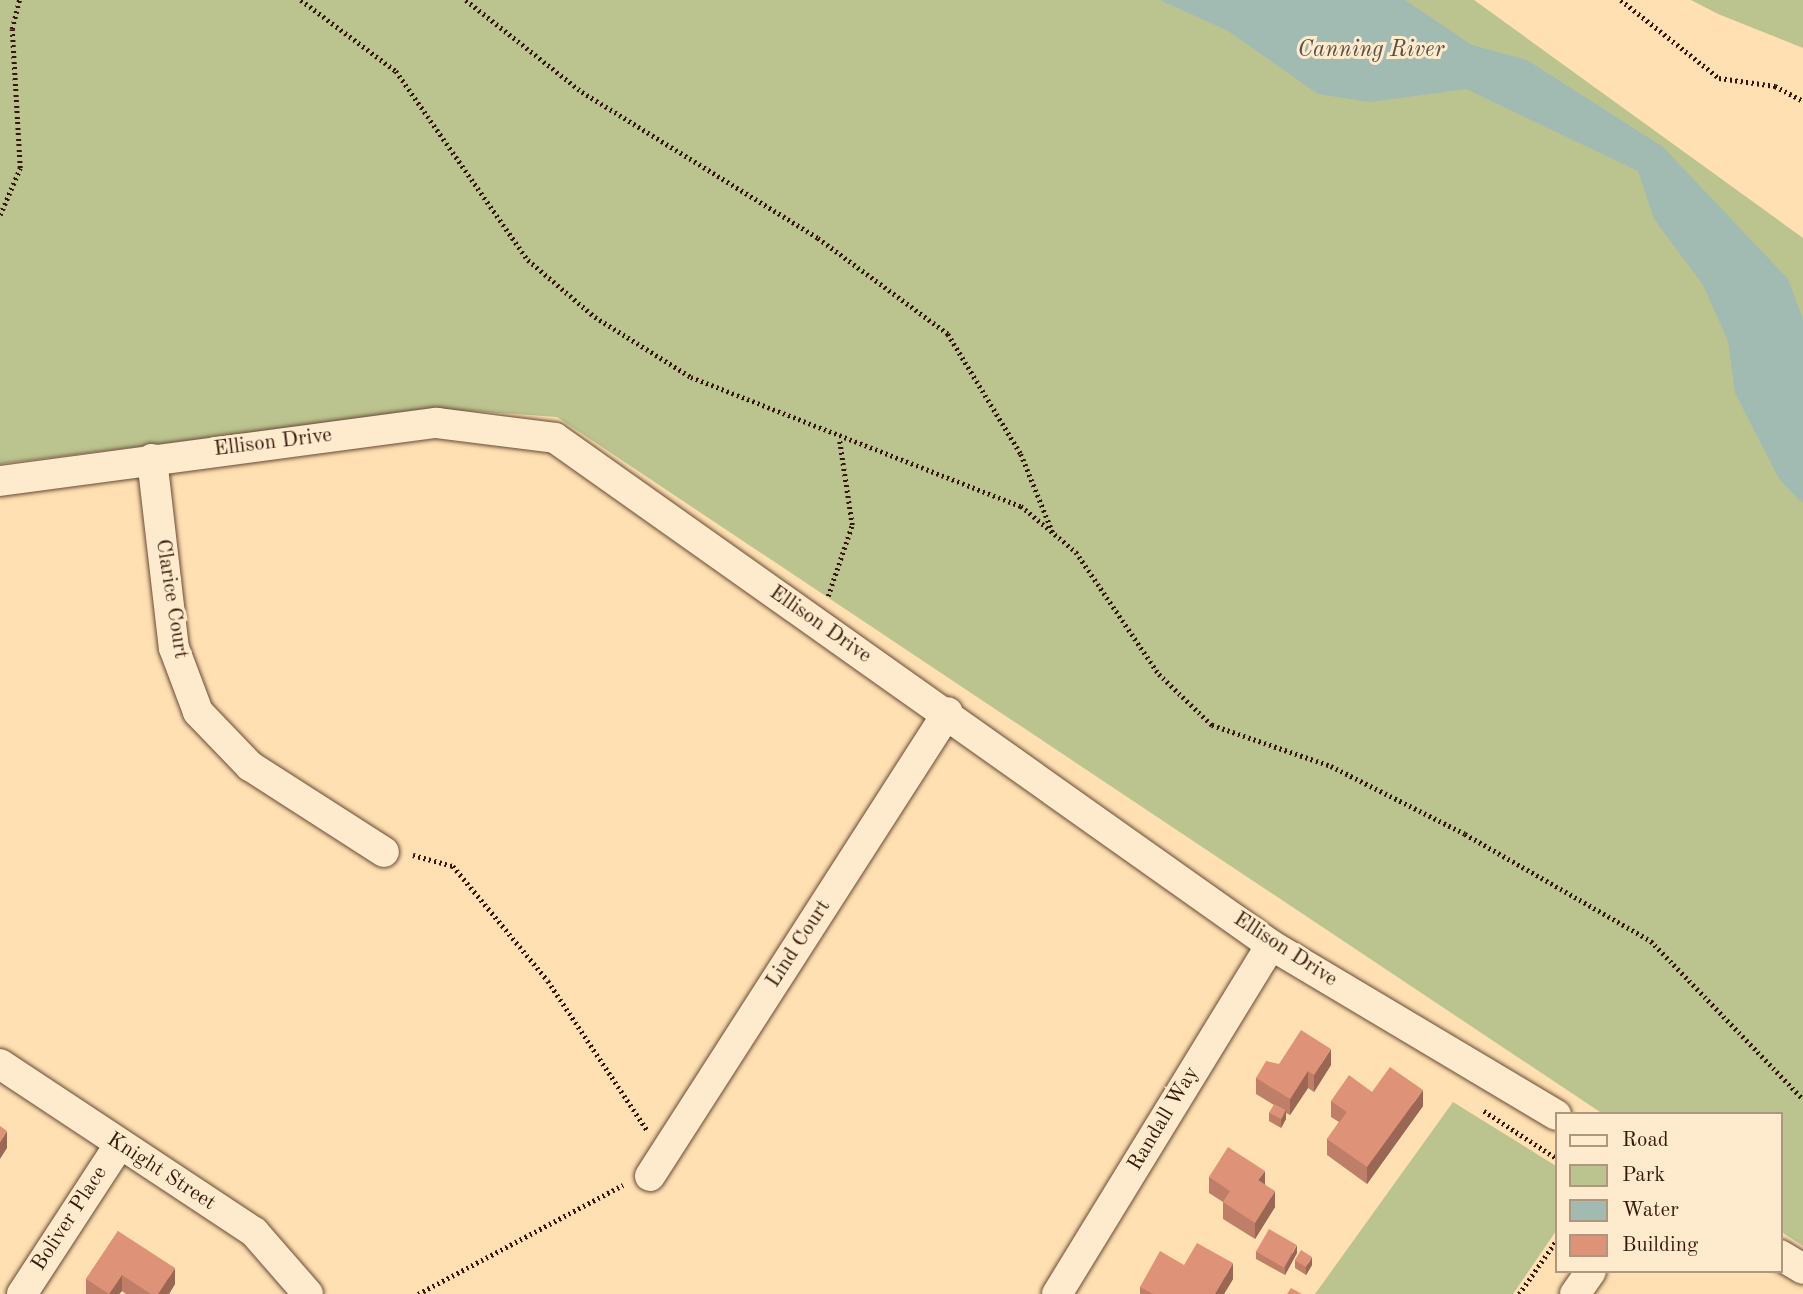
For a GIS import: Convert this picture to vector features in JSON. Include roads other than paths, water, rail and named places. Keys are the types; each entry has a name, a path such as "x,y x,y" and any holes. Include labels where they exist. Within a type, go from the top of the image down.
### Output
{"street":[{"name":"Ellison Drive","path":"0,481 436,423 555,438 818,625 948,712 1271,944 1554,1114"},
{"name":"Clarice Court","path":"152,459 174,648 198,712 250,766 384,852"},
{"name":"Lind Court","path":"650,1176 948,712"},
{"name":"Randall Way","path":"1057,1294 1271,944"},
{"name":"Knight Street","path":"0,1064 254,1232 308,1294"},
{"name":"Boliver Place","path":"22,1294 119,1145"},
{"path":"1782,1256 1803,1269"},
{"path":"1575,1294 1590,1273"}],"water":[{"name":"Canning River","path":"1160,0 1405,0 1472,45 1527,60 1663,147 1788,279 1803,319 1803,504 1779,479 1735,393 1728,341 1703,285 1654,219 1638,171 1466,89 1370,102 1318,94 1228,31"}]}
